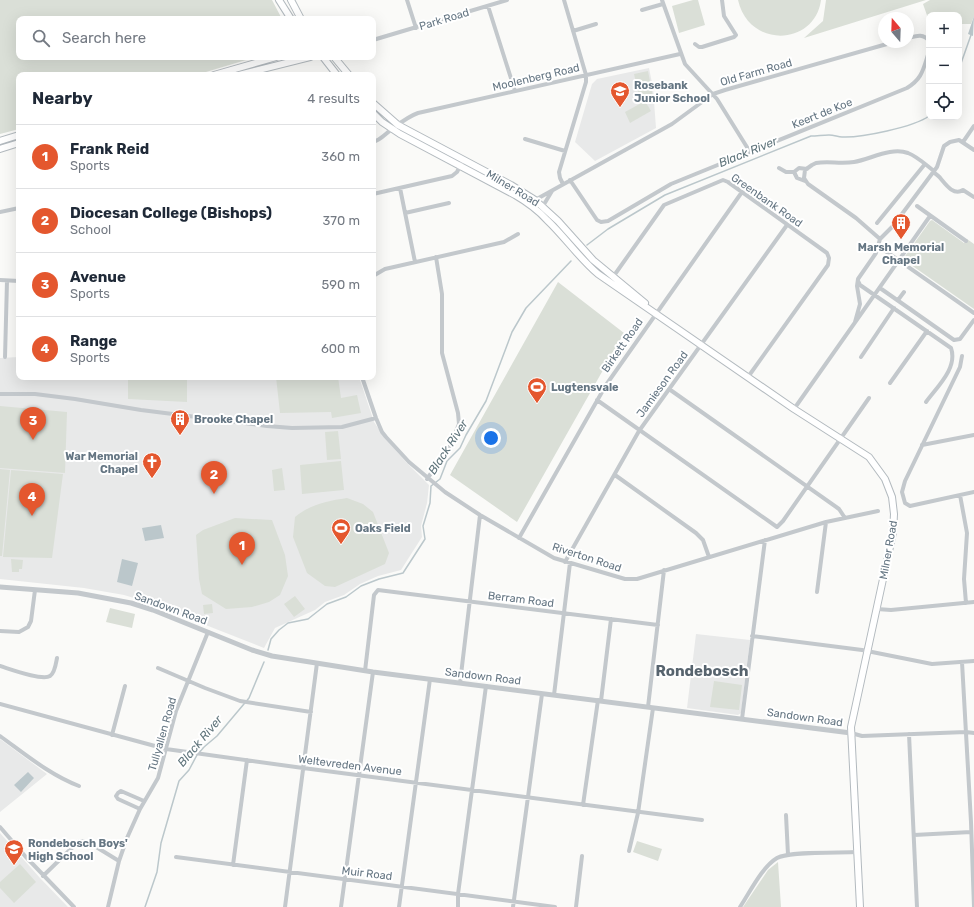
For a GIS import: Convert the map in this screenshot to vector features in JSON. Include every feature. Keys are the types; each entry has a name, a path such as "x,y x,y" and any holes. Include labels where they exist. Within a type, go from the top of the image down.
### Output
{"main road":[{"path":"279,0 289,16"},
{"path":"291,0 299,16"},
{"path":"224,72 266,60"},
{"path":"251,72 298,60"},
{"path":"325,60 335,72"},
{"path":"336,60 346,72"},
{"name":"Milner Road","path":"376,106 398,125 535,200 558,221 593,260 655,312"},
{"name":"Milner Road","path":"376,116 392,129 515,195 530,205 548,220 587,265 621,291 655,312 794,409 864,454 876,466 885,479 893,502 893,533 857,698 851,733 860,907"},
{"path":"0,141 16,136"},
{"path":"0,149 16,144"}],"street":[{"path":"407,0 416,28"},
{"name":"Park Road","path":"376,40 490,3 507,0"},
{"path":"563,184 559,172 586,86 586,75 564,0"},
{"path":"695,44 700,47 734,37 736,35 724,16 722,0"},
{"path":"642,10 662,2 680,54 688,69 720,103 750,152"},
{"path":"490,3 515,91"},
{"path":"573,31 596,24"},
{"path":"914,37 921,35 926,37"},
{"name":"Old Farm Road","path":"535,200 672,124 713,94 878,46"},
{"name":"Moolenberg Road","path":"376,141 411,116 418,113 680,54"},
{"name":"Keert de Koe","path":"570,180 595,217 600,222 604,222 671,184 907,88 916,82 921,76 926,61"},
{"path":"963,142 974,126"},
{"path":"525,139 565,151"},
{"path":"855,322 860,304 856,286 859,276 876,253 880,239 893,226 934,172 944,146 959,140 974,150"},
{"path":"805,181 804,174 807,169 816,163 853,162 881,154 896,152 908,153 925,164 941,179 944,184 956,192 963,190 974,197"},
{"path":"376,193 448,178 454,175 463,160"},
{"path":"877,223 925,164"},
{"path":"779,168 786,172 794,172 799,168 807,169"},
{"path":"794,172 797,178 805,181 856,218 880,239"},
{"name":"Greenbank Road","path":"613,276 664,205 723,180 728,182 827,253 829,258 828,264 748,377"},
{"path":"400,188 416,262"},
{"name":"Old Farm Road","path":"543,206 552,191"},
{"name":"Birkett Road","path":"519,538 606,385 655,312 742,192"},
{"path":"405,213 449,203"},
{"path":"917,206 966,241"},
{"path":"0,212 16,209"},
{"path":"794,409 930,216"},
{"name":"Jamieson Road","path":"554,695 564,613 568,562 639,431 787,225"},
{"path":"376,274 385,269 504,242 518,234"},
{"path":"884,250 974,313"},
{"path":"428,479 454,438 459,424 458,413 442,353 442,294 436,257"},
{"path":"0,280 16,281"},
{"path":"5,358 7,281"},
{"path":"858,281 863,287 949,346 953,359 947,374 926,402"},
{"path":"857,290 863,287"},
{"path":"880,288 954,340 960,339 974,320"},
{"path":"898,300 904,292"},
{"path":"861,357 894,308"},
{"path":"890,383 927,331"},
{"path":"962,356 960,366 922,445 902,492 903,500 910,506 974,492"},
{"name":"Riverton Road","path":"363,380 376,418 386,437 409,462 440,489 480,515 543,552 568,562 629,580 826,522 878,511"},
{"path":"669,389 808,486 839,509 845,518"},
{"path":"0,394 35,394 141,410 292,428 342,427 376,418"},
{"path":"777,527 808,486 869,398"},
{"path":"597,400 777,527 780,535"},
{"path":"922,445 974,435"},
{"path":"615,475 696,533 703,540 709,557"},
{"path":"960,495 967,533 964,579 966,603"},
{"path":"460,683 480,515"},
{"path":"817,592 826,522"},
{"path":"742,718 764,540"},
{"path":"628,851 638,813 664,570"},
{"name":"Sandown Road","path":"0,587 78,593 131,603 154,610 262,654 317,664 542,694 742,718 851,733 862,736 966,732 974,733"},
{"path":"0,631 19,632 28,627 31,621 35,590"},
{"name":"Berram Road","path":"365,671 374,595 376,591 658,625"},
{"path":"877,609 891,610 974,602"},
{"path":"583,805 611,619"},
{"name":"Tullyallen Road","path":"108,907 126,838 144,801 158,778 176,711 208,632"},
{"path":"752,636 868,651 932,664 974,661"},
{"path":"0,666 38,677 45,677 50,676 53,672 57,658"},
{"path":"962,662 972,822 971,832 974,907"},
{"path":"285,907 317,664"},
{"path":"158,668 250,704 311,712"},
{"path":"341,907 372,672"},
{"path":"399,907 430,679"},
{"path":"112,735 125,686"},
{"path":"458,907 458,894 486,686"},
{"path":"514,905 542,694"},
{"name":"Weltevreden Avenue","path":"0,704 166,749 638,813 702,820"},
{"path":"909,734 917,907"},
{"path":"0,736 50,772 67,782 78,786"},
{"path":"233,865 247,760"},
{"path":"140,809 118,800 116,796 121,792 144,801"},
{"path":"786,815 788,855"},
{"path":"0,827 74,907"},
{"path":"914,835 971,832"},
{"path":"44,876 80,841 88,842 119,861"},
{"path":"740,907 765,869 777,858 788,855 857,852"},
{"path":"576,907 582,856"},
{"name":"Muir Road","path":"176,857 458,894 514,905 555,907"}],"shaded area":[{"path":"0,0 272,0 280,16 16,16 16,60 246,60 206,72 16,72 16,130 0,134"},
{"path":"698,0 705,25 679,33 672,6"},
{"path":"738,0 821,0 816,15 807,26 795,33 781,36 768,34 755,27 744,16"},
{"path":"826,0 926,0 887,12 878,12 878,15 804,38 823,21"},
{"path":"930,0 974,0 974,16 971,24 962,24 962,12 926,12 923,4"},
{"path":"974,16 973,36 968,34"},
{"name":"Rosebank Junior School","path":"649,68 653,88 656,128 595,161 575,142 592,84 597,79"},
{"path":"648,71 653,97 640,100 634,74"},
{"path":"645,101 651,111 630,123 625,112"},
{"path":"932,220 964,243 967,239 974,244 974,309 903,259"},
{"name":"Lugtensvale","path":"558,282 624,333 517,522 450,475"},
{"path":"16,357 16,380 360,380 374,422 385,438 429,485 427,503 421,526 422,537 401,570 378,576 360,584 344,595 325,602 315,610 275,628 264,648 147,602 124,595 84,588 0,579 0,358"},
{"path":"128,380 187,380 187,402 128,399"},
{"path":"276,380 338,380 341,398 357,395 361,413 332,418 331,412 280,413"},
{"path":"0,406 67,412 65,473 0,468"},
{"path":"338,431 341,459 327,460 325,432"},
{"path":"341,461 344,490 302,494 300,465"},
{"path":"282,468 285,490 274,491 272,470"},
{"path":"0,469 10,470 2,556 0,556"},
{"path":"11,470 63,474 52,558 3,557"},
{"name":"Oaks Field","path":"347,498 363,504 373,512 389,553 385,564 335,587 325,586 307,573 293,537 295,517 307,509 320,504"},
{"path":"235,518 272,520 285,555 288,576 280,595 269,602 252,607 226,609 202,594 199,579 196,535 203,530"},
{"path":"161,525 164,538 145,541 142,528"},
{"path":"11,559 23,560 22,569 19,569 19,572 12,572"},
{"path":"122,559 138,563 132,586 117,582"},
{"path":"295,596 305,609 294,617 284,604"},
{"path":"212,604 213,613 204,614 203,605"},
{"path":"110,608 135,614 132,628 106,622"},
{"path":"696,634 750,640 741,713 738,715 687,708"},
{"path":"714,681 742,685 739,710 710,707"},
{"path":"0,739 47,774 0,812"},
{"path":"28,772 34,778 21,792 14,785"},
{"name":"Rondebosch Boys' High School","path":"0,833 40,878 68,907 0,907"},
{"path":"637,841 662,849 658,861 633,852"},
{"path":"778,862 781,907 743,907 768,870"},
{"path":"20,864 36,882 14,903 0,888 0,882"}],"waterway":[{"name":"Black River","path":"962,60 971,35"},
{"name":"Black River","path":"587,245 608,229 665,195 811,136 862,136 900,128 926,118"},
{"name":"Black River","path":"268,650 271,639 288,623 308,619 327,604 346,597 361,586 379,579 403,573 425,539 423,526 430,503 431,486 440,479 447,461 460,448 486,401 512,332 526,308 571,261"},
{"name":"Black River","path":"145,907 157,872 161,843 179,781 189,770 197,755 217,736 249,698 264,662"}],"place":[{"name":"Rosebank Junior School","path":"620,108"},
{"name":"Marsh Memorial Chapel","path":"901,240"},
{"name":"Lugtensvale","path":"537,404"},
{"name":"Brooke Chapel","path":"180,436"},
{"name":"Avenue","path":"33,440"},
{"name":"War Memorial Chapel","path":"152,479"},
{"name":"Diocesan College (Bishops)","path":"214,494"},
{"name":"Range","path":"32,516"},
{"name":"Oaks Field","path":"341,545"},
{"name":"Frank Reid","path":"242,565"},
{"name":"Rondebosch Boys' High School","path":"14,866"}],"district":[{"name":"Rondebosch","path":"702,671"}]}
